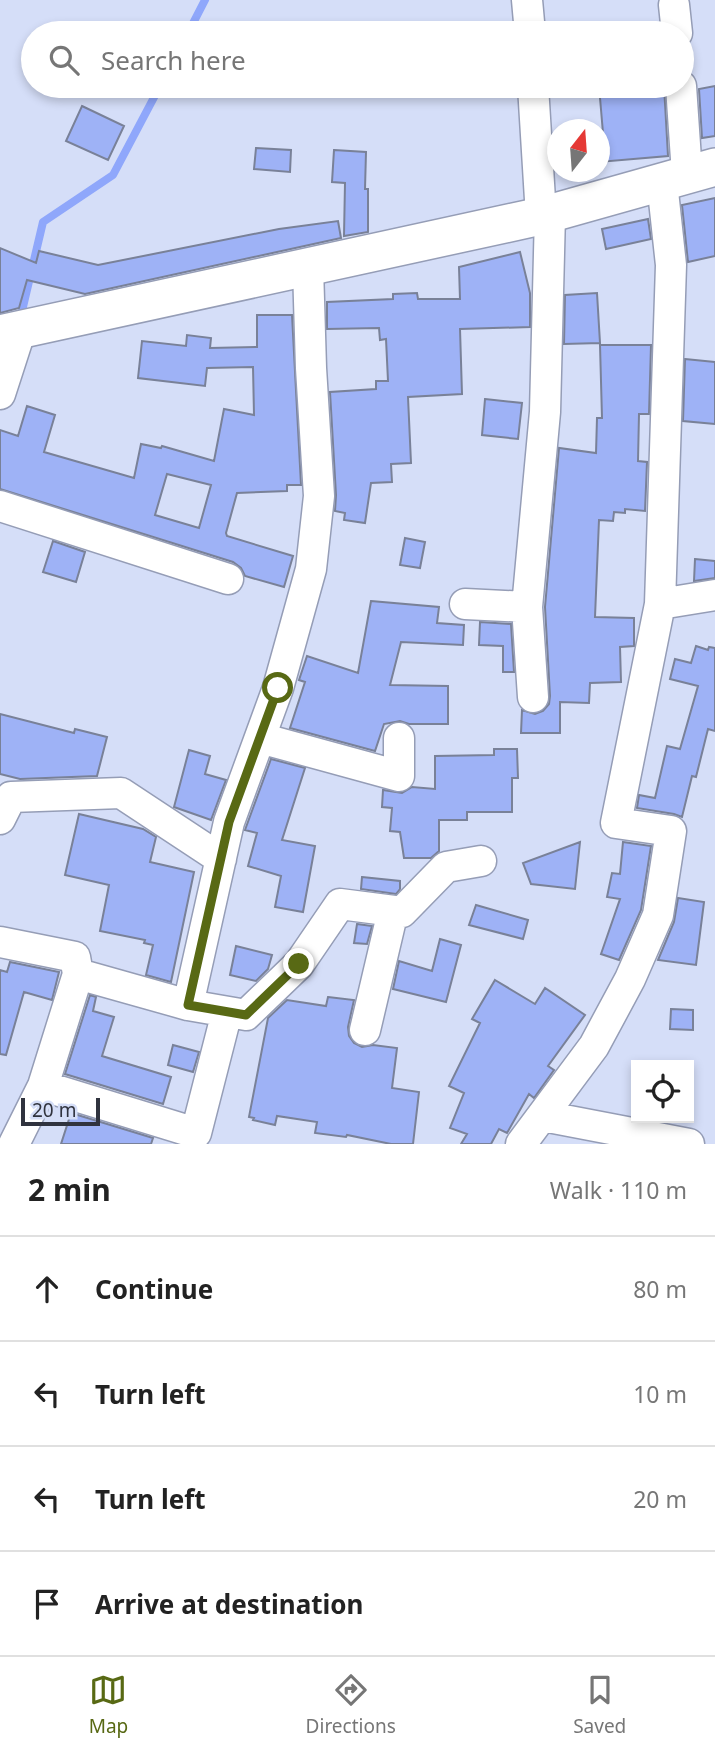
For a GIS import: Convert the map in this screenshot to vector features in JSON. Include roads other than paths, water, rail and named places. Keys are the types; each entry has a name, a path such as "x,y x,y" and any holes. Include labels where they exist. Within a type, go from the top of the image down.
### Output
{"street":[{"path":"527,0 529,21"},
{"path":"533,698 527,607 545,412 545,215 534,98"},
{"path":"521,1144 594,1046 630,979 658,915 671,831 616,823 660,604 671,265 688,174 682,98"},
{"path":"0,394 11,331 545,215 688,174"},
{"path":"188,1005 229,822 278,688 311,569 318,508 308,267"},
{"path":"0,506 228,579"},
{"path":"660,604 715,595"},
{"path":"465,604 527,607"},
{"path":"260,738 399,776 399,738"},
{"path":"0,819 11,797 121,793 221,859"},
{"path":"78,974 188,1005 246,1015 299,964 340,904 402,912 446,867 481,862"},
{"path":"365,1030 393,911"},
{"path":"0,942 75,957 78,974 43,1086 14,1144"},
{"path":"43,1086 196,1133 227,1012"},
{"path":"543,1116 689,1144"}],"waterway":[{"path":"194,21 205,0"},
{"path":"22,311 43,222 113,175 154,98"}]}
